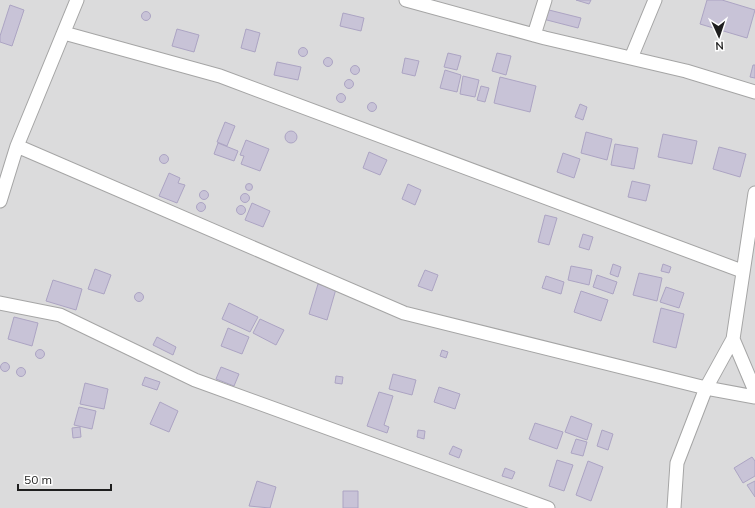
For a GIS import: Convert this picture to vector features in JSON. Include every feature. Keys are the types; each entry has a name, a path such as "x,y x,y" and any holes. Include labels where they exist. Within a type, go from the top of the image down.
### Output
{"street":[{"path":"0,201 18,146 77,0"},
{"path":"406,0 534,35 686,71 755,92"},
{"path":"534,35 545,0"},
{"path":"631,58 655,0"},
{"path":"64,34 220,76 742,271"},
{"path":"18,146 404,313 706,388 755,397"},
{"path":"674,508 677,463 706,388 733,339 742,271 755,193"},
{"path":"0,303 60,315 195,380 548,508"},
{"path":"733,339 755,391"}],"shaded area":[{"path":"0,0 755,0 755,508 0,508"}],"building":[{"path":"576,0 591,0 589,4"},
{"path":"707,0 722,0 755,10 747,38 700,24"},
{"path":"10,5 24,10 12,46 0,42 0,36"},
{"path":"545,9 581,18 578,28 543,19"},
{"path":"146,11 151,16 146,21 141,16"},
{"path":"343,13 364,18 361,31 340,26"},
{"path":"177,29 199,35 194,52 172,46"},
{"path":"246,29 260,33 255,52 241,48"},
{"path":"303,47 308,52 303,57 298,52"},
{"path":"448,53 461,56 457,70 444,67"},
{"path":"497,53 511,56 506,75 492,71"},
{"path":"328,57 333,62 328,67 323,62"},
{"path":"405,58 419,61 415,76 402,73"},
{"path":"277,62 301,67 298,80 274,75"},
{"path":"355,65 360,70 355,75 350,70"},
{"path":"753,65 755,65 755,78 750,77"},
{"path":"445,70 461,75 457,92 440,88"},
{"path":"463,76 479,80 475,97 460,94"},
{"path":"500,77 536,86 530,112 494,103"},
{"path":"349,79 354,84 349,89 344,84"},
{"path":"481,86 489,88 485,102 477,100"},
{"path":"341,93 346,98 341,103 336,98"},
{"path":"372,102 377,107 372,112 367,107"},
{"path":"580,104 587,107 583,120 575,117"},
{"path":"225,122 235,126 227,146 217,142"},
{"path":"289,131 293,131 297,137 293,143 289,143 285,139 285,135"},
{"path":"586,132 612,139 607,160 581,153"},
{"path":"663,134 697,141 692,164 658,157"},
{"path":"246,140 269,149 260,171 241,164 244,156 240,155"},
{"path":"218,143 238,151 234,161 214,154"},
{"path":"615,144 638,148 634,169 611,165"},
{"path":"719,147 746,154 740,177 713,169"},
{"path":"369,152 387,160 380,175 363,168"},
{"path":"563,153 580,159 574,178 557,172"},
{"path":"164,154 169,159 164,164 159,159"},
{"path":"169,173 180,178 178,183 185,185 177,203 159,196"},
{"path":"632,181 650,185 646,201 628,197"},
{"path":"249,183 253,187 249,191 245,187"},
{"path":"408,184 421,190 415,205 402,199"},
{"path":"204,190 209,195 204,200 199,195"},
{"path":"245,193 250,198 245,203 240,198"},
{"path":"201,202 206,207 201,212 196,207"},
{"path":"252,203 270,211 263,227 245,220"},
{"path":"241,205 246,210 241,215 236,210"},
{"path":"545,215 557,218 549,245 538,242"},
{"path":"583,234 593,237 589,250 579,247"},
{"path":"613,264 621,267 618,277 610,274"},
{"path":"663,264 671,267 669,273 661,271"},
{"path":"571,266 592,270 589,285 568,280"},
{"path":"95,269 111,275 104,294 88,289"},
{"path":"425,270 438,275 432,291 418,286"},
{"path":"639,273 662,278 657,301 633,295"},
{"path":"597,275 617,282 613,294 593,287"},
{"path":"546,276 564,282 561,294 542,288"},
{"path":"53,280 82,289 76,310 46,301"},
{"path":"318,284 336,289 327,320 309,314"},
{"path":"666,287 684,293 679,308 660,302"},
{"path":"581,291 608,300 601,321 574,312"},
{"path":"139,292 144,297 139,302 134,297"},
{"path":"229,303 258,317 250,332 222,319"},
{"path":"661,308 684,314 676,348 653,342"},
{"path":"14,317 38,323 32,346 8,339"},
{"path":"260,319 284,330 276,345 253,333"},
{"path":"228,328 249,337 242,354 221,346"},
{"path":"157,337 176,347 173,355 153,345"},
{"path":"40,349 45,354 40,359 35,354"},
{"path":"442,350 448,352 446,358 440,356"},
{"path":"5,362 10,367 5,372 0,367"},
{"path":"21,367 26,372 21,377 16,372"},
{"path":"221,367 239,374 234,386 216,379"},
{"path":"393,374 416,380 412,395 389,389"},
{"path":"336,376 343,377 342,384 335,383"},
{"path":"145,377 160,382 157,390 142,385"},
{"path":"85,383 108,389 104,409 80,404"},
{"path":"439,387 460,394 455,409 434,402"},
{"path":"379,392 393,396 384,425 389,427 387,433 367,426"},
{"path":"160,402 178,411 169,432 150,424"},
{"path":"79,407 96,411 92,429 74,425"},
{"path":"571,416 592,424 587,440 565,432"},
{"path":"535,423 563,432 557,449 529,439"},
{"path":"80,427 81,437 73,438 72,428"},
{"path":"418,430 425,431 424,439 417,437"},
{"path":"602,430 613,434 608,450 597,446"},
{"path":"576,439 587,442 583,456 571,453"},
{"path":"453,446 462,450 459,458 449,454"},
{"path":"752,457 755,461 755,476 743,483 734,468"},
{"path":"557,460 573,465 564,491 549,486"},
{"path":"588,461 603,467 591,501 576,495"},
{"path":"505,468 515,472 512,479 502,476"},
{"path":"257,481 276,487 270,508 249,506"},
{"path":"755,481 755,497 747,485"},
{"path":"343,491 358,491 358,508 343,508"}]}
